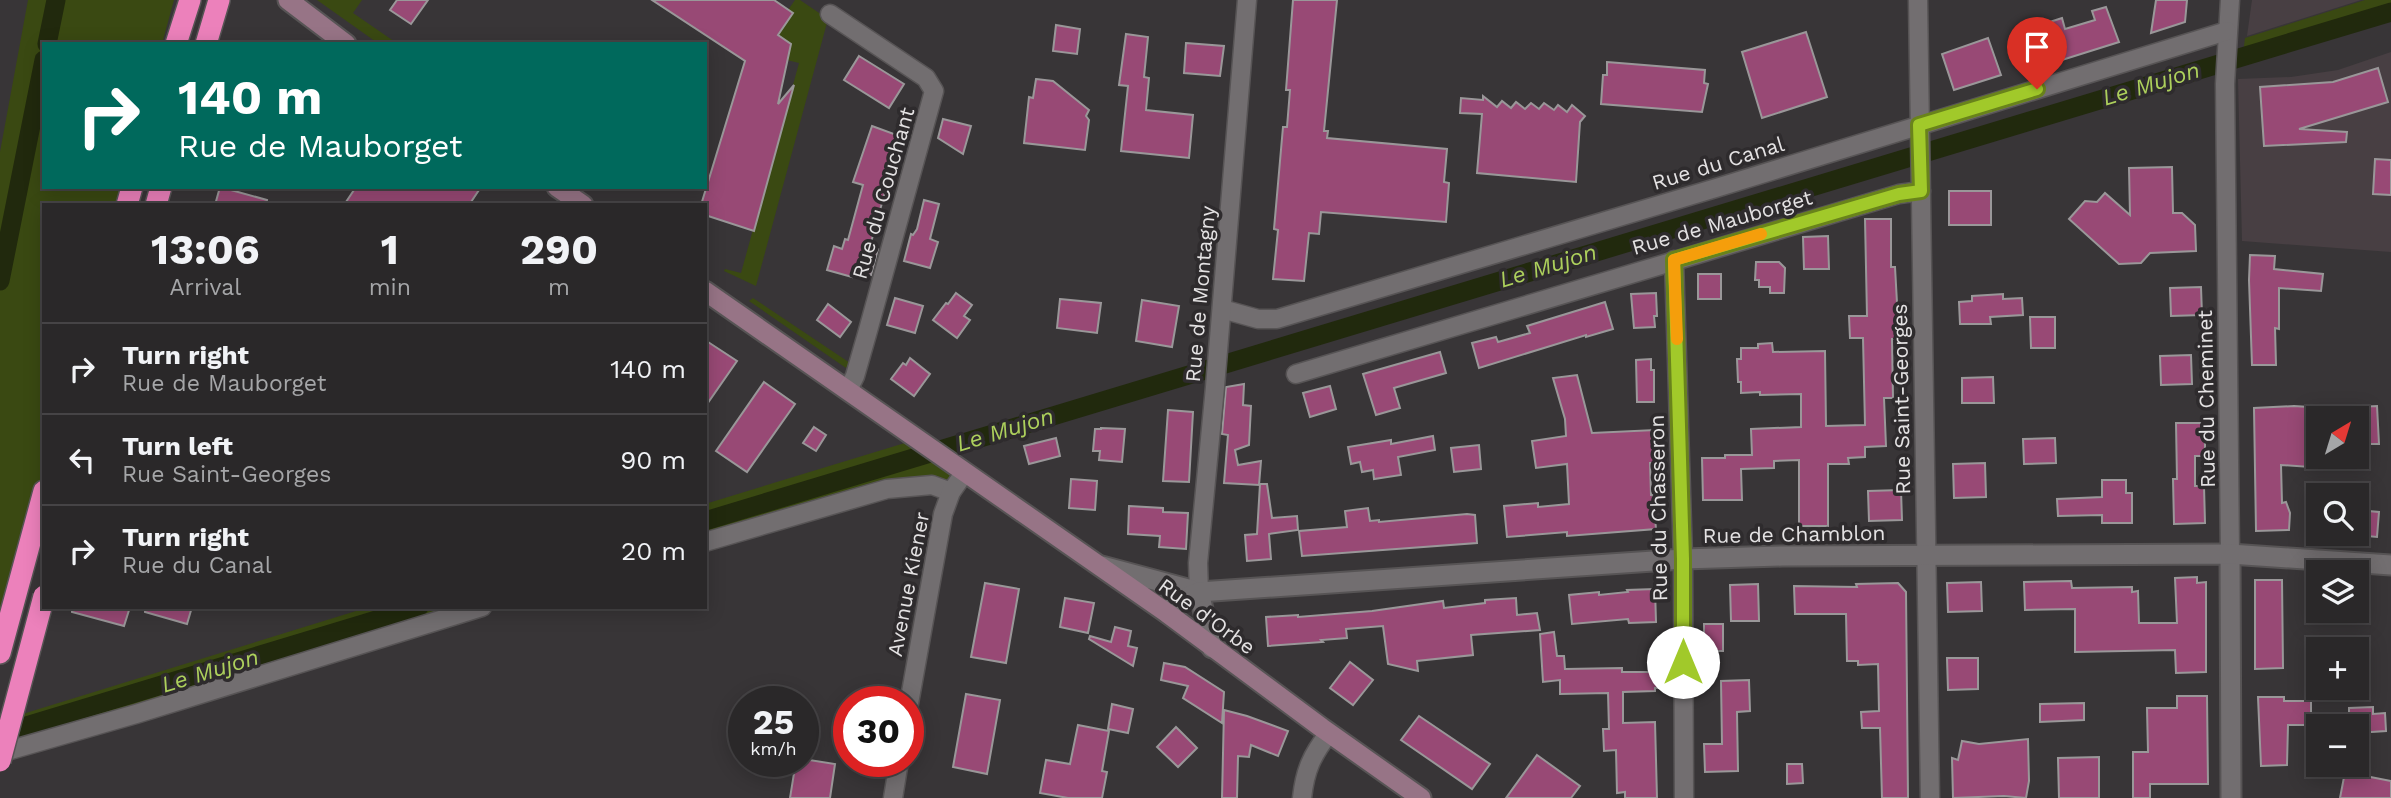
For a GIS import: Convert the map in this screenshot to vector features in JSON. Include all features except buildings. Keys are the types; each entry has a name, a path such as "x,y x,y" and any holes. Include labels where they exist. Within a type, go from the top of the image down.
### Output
{"highway":[{"path":"177,42 190,0"},
{"path":"207,42 219,0"},
{"path":"0,653 42,498"},
{"path":"0,761 42,604"}],"main road":[{"path":"288,0 343,42"},
{"path":"560,189 580,203"},
{"name":"Rue d'Orbe","path":"707,292 1167,613 1421,798"}],"street":[{"name":"Rue de Montagny","path":"1199,592 1198,564 1247,0"},
{"name":"Rue Saint-Georges","path":"1918,0 1930,798"},
{"name":"Rue du Cheminet","path":"2230,0 2225,83 2231,798"},
{"name":"Rue du Couchant","path":"830,14 926,78 934,91 864,345 848,390"},
{"name":"Rue du Canal","path":"1222,309 1258,319 1277,319 1919,132 2226,37"},
{"name":"Rue de Mauborget","path":"1296,374 1899,194 1921,191"},
{"name":"Rue du Chasseron","path":"1674,260 1683,559 1684,798"},
{"name":"Avenue Kiener","path":"912,686 943,514 959,468"},
{"path":"707,541 887,489 932,485 951,492"},
{"name":"Rue de Chamblon","path":"1096,565 1199,592 1683,559 2230,554 2391,565"},
{"name":"Rue de Chamblon","path":"1167,613 1177,602 1199,592"},
{"path":"1199,592 1212,648"},
{"path":"0,753 135,715 476,609"},
{"path":"1302,798 1305,774 1314,752 1329,733"},
{"path":"892,798 896,777"}],"shaded area":[{"path":"2252,0 2361,0 2247,36"},
{"path":"2391,52 2391,252 2242,241 2238,79 2291,77 2338,70"}],"green space":[{"path":"28,0 174,0 163,42 42,42 42,189 123,189 120,203 42,203 42,498 0,653 0,152"},
{"path":"317,0 362,0 353,13 395,42 376,42"},
{"path":"795,0 800,0 828,19 756,286 724,271 725,269 741,273 799,63 787,60 791,44 778,35 793,13 788,10"},
{"path":"2365,0 2391,0 2391,10 2243,54 2245,38"},
{"path":"753,298 850,363 846,368 749,301"},
{"path":"918,439 965,472 932,485 707,541 707,503"},
{"path":"363,609 475,609 0,753 0,721"}],"waterway":[{"path":"47,42 56,0"},
{"name":"Le Mujon","path":"707,520 2391,12"},
{"path":"0,281 42,70"},
{"name":"Le Mujon","path":"0,734 412,609"}],"slow traffic":[{"path":"1677,339 1674,260 1761,234"}],"route":[{"path":"1683,662 1683,559 1674,260 1899,194 1921,191 1919,125 2037,89"}]}
